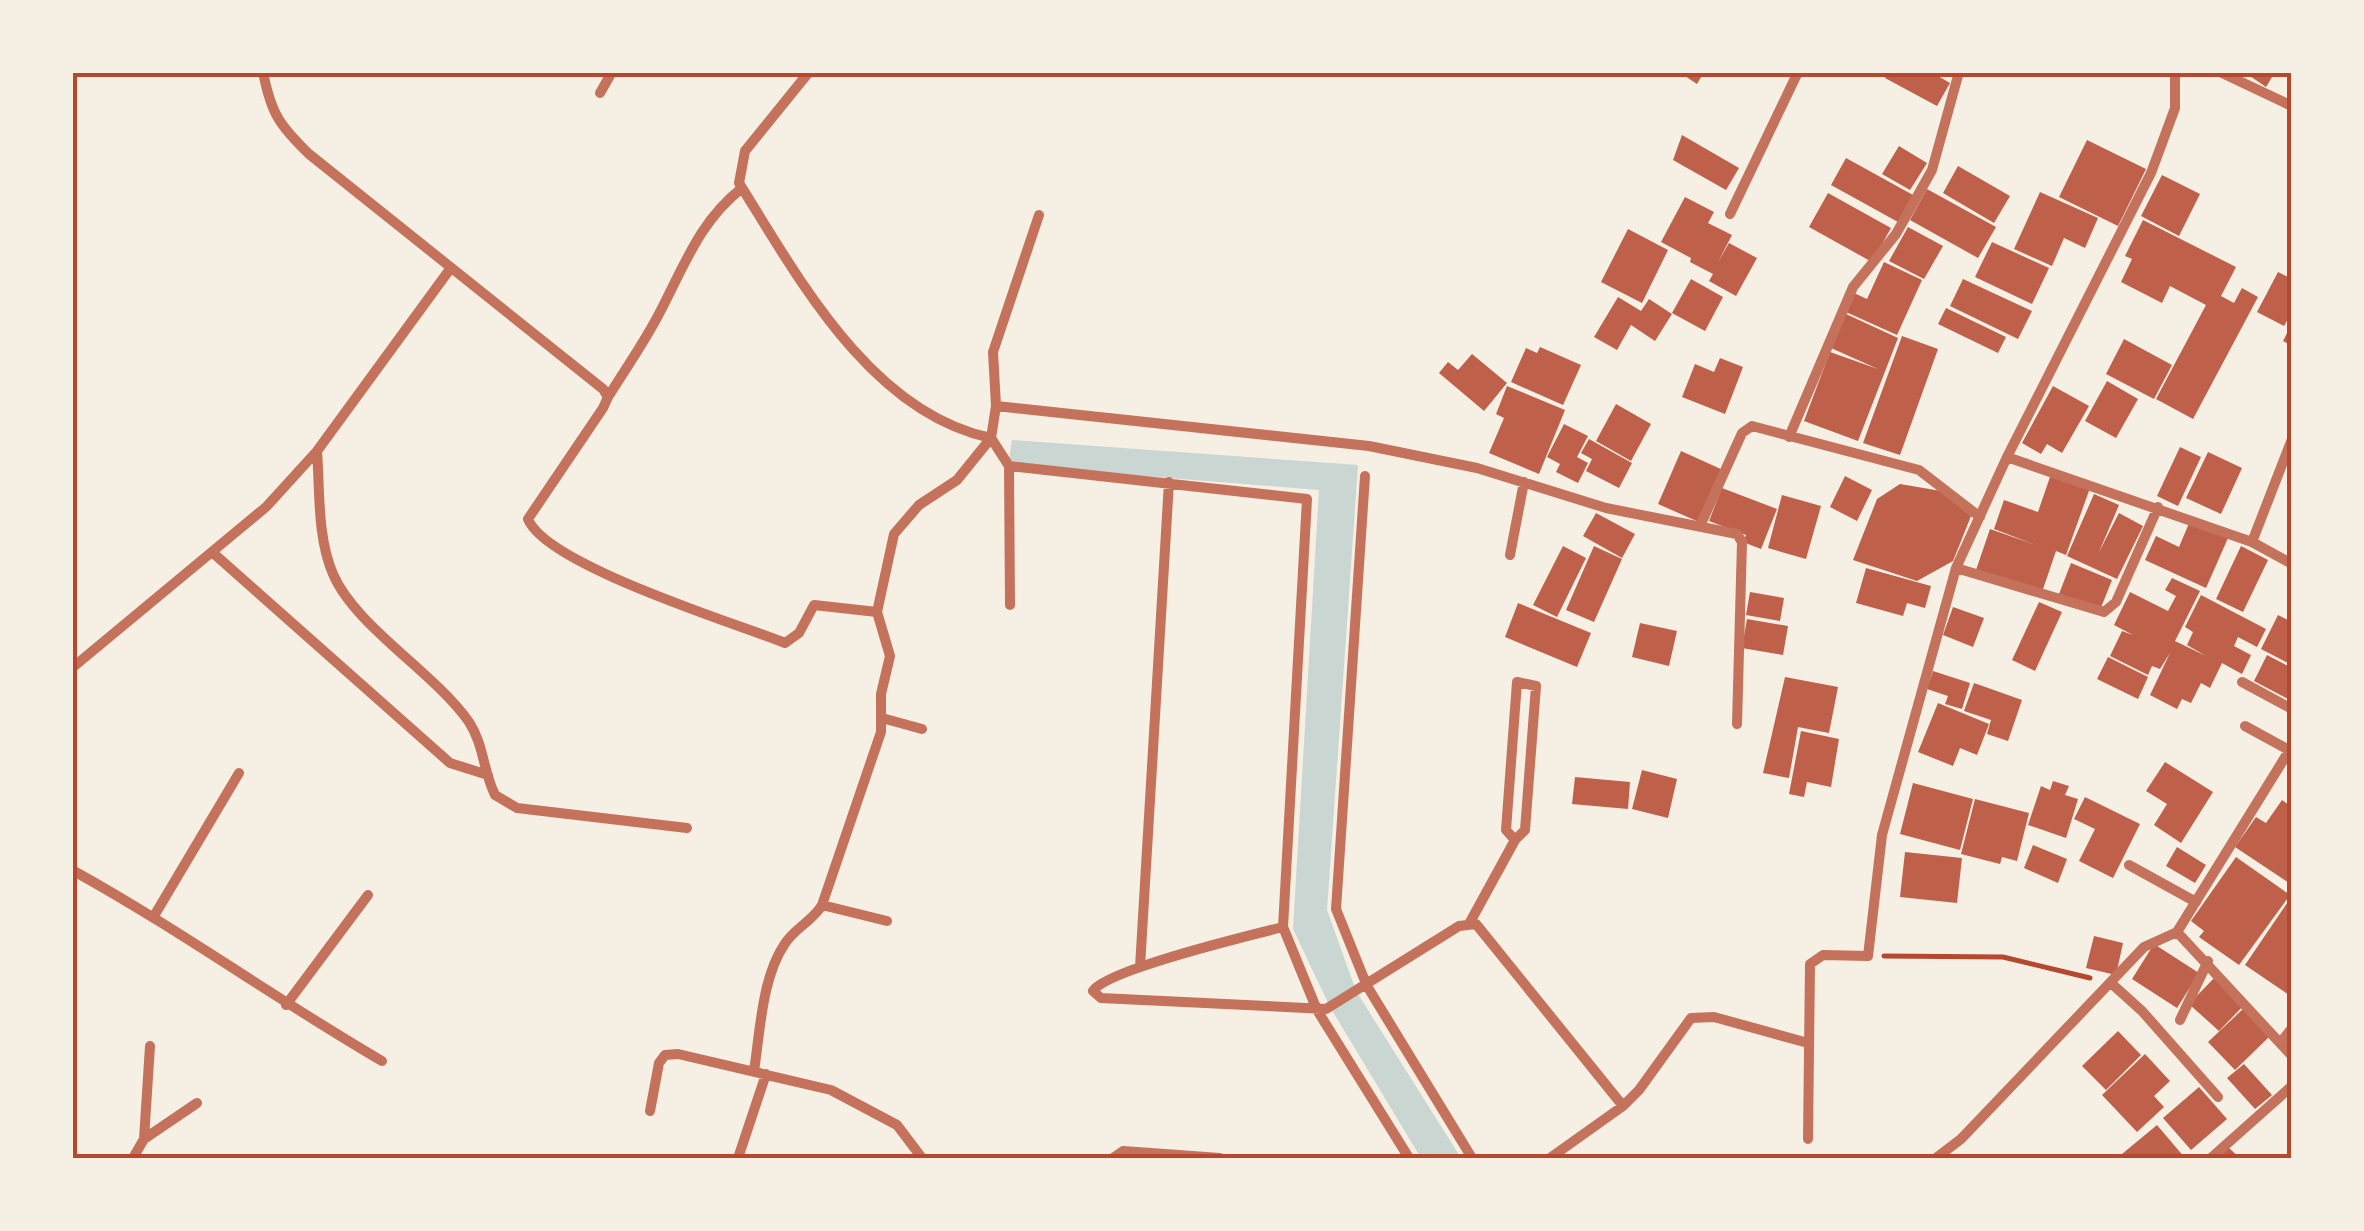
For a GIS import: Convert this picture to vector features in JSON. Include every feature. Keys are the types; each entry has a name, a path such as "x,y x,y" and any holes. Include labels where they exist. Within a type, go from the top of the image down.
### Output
{"street":[{"path":"263,72 270,107 280,126 308,154 608,397"},
{"path":"600,93 612,72"},
{"path":"809,72 745,151 739,165 742,188 839,338 949,427 991,438 1009,466 1010,605"},
{"path":"1730,214 1798,72"},
{"path":"1789,437 1853,287 1896,234 1932,170 1959,72"},
{"path":"1808,1139 1813,960 1837,953 1868,956 1882,835 1956,568 2007,457 2150,173 2175,108 2175,72"},
{"path":"2220,72 2292,106"},
{"path":"742,188 714,210 694,241 660,312 528,519 533,529 571,556 632,586 785,643 800,633 814,605 876,612"},
{"path":"738,1158 760,1072 776,960 786,942 812,922 822,905 871,766 890,656 876,612 894,534 919,505 957,480 991,438 996,406 992,372 999,328 1040,215"},
{"path":"72,668 266,507 317,450 450,268"},
{"path":"996,406 1369,446 1524,482 1606,508 1737,534 1742,542 1738,724"},
{"path":"1701,524 1742,432 1752,426 1919,470 1980,517"},
{"path":"2252,542 2292,438"},
{"path":"317,450 326,550 334,576 353,603 465,717 480,740 495,795 517,808 687,828"},
{"path":"2007,457 2252,542 2292,564"},
{"path":"1009,466 1307,499 1283,926 1321,1010 1409,1158"},
{"path":"1364,476 1336,908 1364,988 1472,1158"},
{"path":"1140,967 1169,482"},
{"path":"1510,555 1524,482"},
{"path":"1956,568 2104,612 2116,602 2158,507"},
{"path":"212,552 450,762 488,774"},
{"path":"2242,682 2292,709"},
{"path":"1283,926 1140,967 1100,983 1094,991 1101,998 1321,1010 1469,924 1515,840 1525,830 1534,683 1515,684 1506,830 1515,840"},
{"path":"882,718 922,729"},
{"path":"1936,1158 1961,1139 2144,947 2177,932 2290,748 2246,726"},
{"path":"154,916 239,774"},
{"path":"2129,865 2196,902"},
{"path":"72,870 154,916 286,1005 382,1061"},
{"path":"286,1005 368,895"},
{"path":"822,905 887,922"},
{"path":"1469,924 1483,928 1623,1106"},
{"path":"2177,932 2208,961 2292,1056"},
{"path":"2180,1020 2208,961"},
{"path":"2112,984 2218,1098"},
{"path":"1550,1158 1640,1090 1691,1018 1714,1017 1808,1043"},
{"path":"2281,1042 2292,1028"},
{"path":"144,1139 150,1046"},
{"path":"650,1112 658,1063 666,1055 678,1054 831,1090 897,1125 922,1158"},
{"path":"2212,1158 2292,1086"},
{"path":"133,1158 144,1139 197,1103"},
{"path":"909,1158 914,1147"},
{"path":"1114,1158 1123,1151 1220,1158"}],"path":[{"path":"1868,956 2013,958 2112,984"}],"shaded area":[{"path":"1012,440 1358,465 1327,910 1356,991 1461,1158 1421,1158 1330,1007 1293,929 1319,490 1008,465"}],"building":[{"path":"1679,72 1704,72 1697,84"},
{"path":"1888,72 1931,72 1950,83 1937,106 1885,78"},
{"path":"2244,72 2275,72 2266,87"},
{"path":"1682,135 1739,168 1726,190 1673,160"},
{"path":"2087,140 2146,169 2118,226 2059,197"},
{"path":"1899,146 1927,163 1910,190 1882,174"},
{"path":"1846,158 1913,195 1898,222 1831,185"},
{"path":"1958,166 2010,196 1994,223 1943,193"},
{"path":"2162,175 2200,194 2179,236 2141,216"},
{"path":"1927,189 1996,227 1978,258 1910,220"},
{"path":"2040,192 2098,218 2085,248 2064,238 2052,266 2014,249"},
{"path":"1828,193 1891,228 1872,262 1809,227"},
{"path":"1685,197 1714,212 1708,223 1732,235 1718,262 1729,243 1757,258 1736,296 1709,281 1713,274 1690,262 1691,258 1661,242"},
{"path":"2143,220 2236,267 2221,296 2234,303 2242,288 2258,297 2193,419 2156,399 2206,305 2170,286 2162,303 2121,282 2132,259 2125,256"},
{"path":"1908,227 1943,246 1924,279 1889,261"},
{"path":"1628,229 1668,250 1642,303 1601,282"},
{"path":"1992,242 2049,268 2032,304 1975,277"},
{"path":"1884,262 1922,280 1897,335 1846,312 1854,293 1867,299"},
{"path":"2278,272 2292,279 2292,312 2284,326 2257,312"},
{"path":"1691,279 1723,297 1705,331 1672,313"},
{"path":"1963,279 2032,311 2018,339 1950,306"},
{"path":"1618,297 1641,311 1649,299 1672,314 1655,341 1631,325 1617,350 1594,337"},
{"path":"1946,308 2006,337 1998,353 1938,324"},
{"path":"1846,314 1898,338 1858,441 1804,421 1830,352 1878,369 1831,348"},
{"path":"2292,323 2292,346 2283,341"},
{"path":"1902,336 1938,349 1900,455 1863,443"},
{"path":"2124,339 2172,365 2154,399 2106,374"},
{"path":"1540,347 1581,365 1563,405 1511,382 1526,348 1537,353"},
{"path":"1472,354 1507,383 1484,411 1439,373 1448,362 1458,370"},
{"path":"1720,358 1743,367 1725,414 1682,397 1695,364 1714,372"},
{"path":"2107,381 2138,399 2116,438 2085,421"},
{"path":"1507,386 1565,410 1539,474 1489,453 1504,418 1496,414"},
{"path":"2053,386 2089,406 2062,453 2047,444 2041,454 2022,443"},
{"path":"1616,404 1651,424 1631,461 1596,441"},
{"path":"1564,424 1588,436 1577,457 1588,463 1578,483 1556,472 1560,464 1547,457"},
{"path":"1589,439 1632,463 1619,488 1586,471 1592,459 1581,453"},
{"path":"2180,447 2201,457 2178,506 2157,496"},
{"path":"1681,451 1723,470 1699,522 1658,504"},
{"path":"2208,452 2242,468 2221,514 2186,498"},
{"path":"2051,474 2090,488 2066,555 2056,551 2042,592 1976,570 1990,529 2033,544 1994,529 2004,500 2038,512"},
{"path":"1845,476 1872,490 1857,521 1830,507"},
{"path":"1900,484 1941,491 1971,516 1953,561 1917,581 1853,560 1877,499"},
{"path":"1722,488 1777,509 1761,549 1743,542 1746,535 1709,521"},
{"path":"2094,494 2119,505 2099,552 2119,513 2143,526 2117,579 2067,556"},
{"path":"1782,495 1821,506 1806,559 1768,548"},
{"path":"1596,513 1635,534 1622,558 1583,536"},
{"path":"2190,521 2228,538 2206,588 2145,560 2156,536 2179,547"},
{"path":"1563,546 1586,558 1557,617 1533,605"},
{"path":"1594,546 1622,559 1594,622 1566,610"},
{"path":"2241,546 2268,560 2243,612 2216,599"},
{"path":"2071,563 2112,580 2100,610 2059,594"},
{"path":"1866,568 1931,586 1925,608 1907,603 1903,616 1856,603"},
{"path":"2172,578 2200,591 2175,641 2206,656 2187,645 2193,632 2185,627 2201,595 2266,629 2257,647 2238,637 2234,646 2251,655 2242,674 2222,663 2210,688 2201,683 2191,703 2182,699 2177,709 2150,695 2170,653 2160,669 2152,666 2148,675 2110,656 2122,631 2133,635 2114,625 2130,592 2168,611 2176,596 2165,590"},
{"path":"1750,592 1784,598 1780,621 1746,615"},
{"path":"2039,602 2062,612 2035,671 2012,660"},
{"path":"1518,603 1591,633 1577,667 1505,637"},
{"path":"1953,607 1984,618 1973,647 1943,635"},
{"path":"2278,615 2292,622 2292,665 2261,649"},
{"path":"1747,619 1788,626 1783,655 1742,648"},
{"path":"1640,623 1677,631 1669,666 1632,657"},
{"path":"2267,655 2292,668 2292,701 2254,681"},
{"path":"2108,657 2148,677 2138,699 2097,679"},
{"path":"1933,671 1970,683 1962,709 1945,704 1948,696 1927,689"},
{"path":"1785,677 1838,687 1829,733 1798,727 1789,778 1763,773"},
{"path":"1974,683 2022,700 2008,741 1987,734 1991,720 1964,711"},
{"path":"1938,703 1989,724 1977,755 1960,748 1953,766 1918,752"},
{"path":"1801,731 1839,739 1831,787 1807,782 1804,797 1789,794"},
{"path":"2165,762 2213,792 2181,843 2154,825 2167,804 2146,791"},
{"path":"1642,770 1677,779 1668,818 1632,809"},
{"path":"1575,777 1630,782 1628,809 1572,804"},
{"path":"2053,781 2069,786 2065,795 2078,799 2066,838 2028,825 2041,786 2050,790"},
{"path":"1913,783 1973,799 1960,850 1900,834"},
{"path":"2085,797 2140,824 2113,878 2079,861 2095,829 2074,819"},
{"path":"1975,799 2029,813 2017,861 2002,857 2000,864 1961,854"},
{"path":"2282,800 2292,807 2292,885 2235,847 2256,817 2266,823"},
{"path":"2033,845 2067,859 2058,883 2024,868"},
{"path":"2177,847 2206,865 2195,883 2166,866"},
{"path":"1905,852 1962,858 1957,903 1900,897"},
{"path":"2236,857 2290,895 2239,965 2199,937 2204,931 2191,921"},
{"path":"2292,896 2292,997 2245,965"},
{"path":"2094,936 2123,943 2116,975 2086,968"},
{"path":"2154,944 2199,973 2177,1008 2132,979"},
{"path":"2216,976 2245,1004 2219,1031 2189,1004"},
{"path":"2244,1008 2270,1036 2235,1070 2208,1042"},
{"path":"2118,1031 2141,1055 2106,1090 2082,1066"},
{"path":"2145,1054 2170,1081 2154,1096 2164,1107 2137,1132 2102,1095"},
{"path":"2244,1064 2272,1095 2255,1109 2227,1078"},
{"path":"2199,1087 2227,1119 2191,1150 2163,1118"},
{"path":"2157,1125 2185,1158 2126,1158 2122,1154"},
{"path":"2228,1147 2240,1158 2216,1158"}]}
